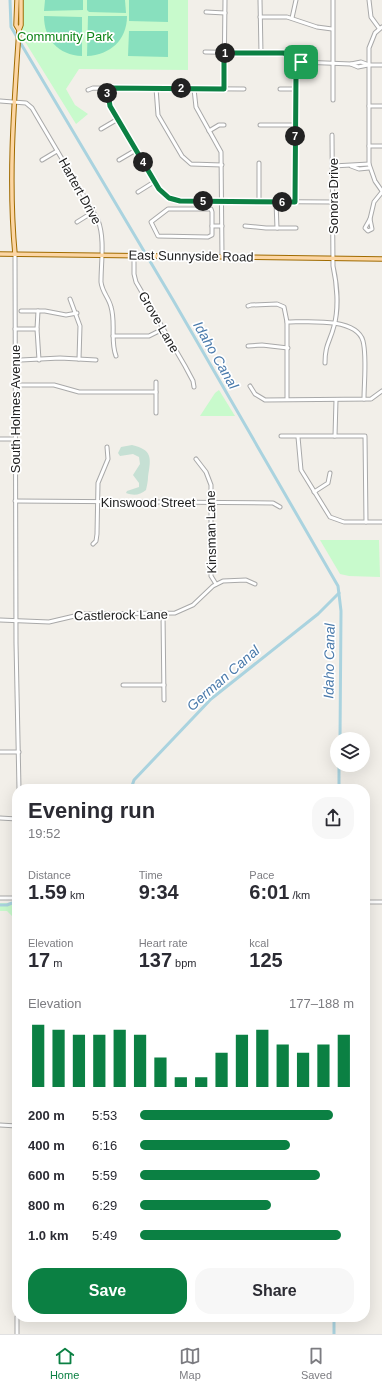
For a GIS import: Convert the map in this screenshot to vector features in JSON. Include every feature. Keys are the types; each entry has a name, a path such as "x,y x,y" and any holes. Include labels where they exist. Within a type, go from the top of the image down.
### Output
{"main road":[{"name":"South Holmes Avenue","path":"17,0 16,25 19,30"},
{"name":"South Holmes Avenue","path":"15,254 12,200 13,101 19,30 21,25 21,0"},
{"name":"East Sunnyside Road","path":"0,254 382,259"}],"street":[{"path":"224,89 225,0"},
{"path":"260,0 261,53"},
{"path":"292,18 296,0"},
{"path":"333,0 333,100"},
{"path":"369,0 371,17 381,28 371,41 369,65 369,168 382,192 374,202 370,219"},
{"path":"206,12 225,13"},
{"path":"260,17 279,16 292,18 317,27 332,29"},
{"path":"205,52 288,54 301,62 351,64 358,67 382,65"},
{"path":"295,202 296,71 301,62"},
{"path":"88,90 93,88 244,89"},
{"path":"107,88 110,106 154,182 166,196 176,200 333,202"},
{"path":"156,88 158,115 182,156 191,164 222,165"},
{"path":"194,88 196,108 221,152 223,201 222,256"},
{"path":"280,89 296,89"},
{"name":"Hartert Drive","path":"0,101 26,103 32,108 101,227 102,283 104,293 111,307 113,349 116,356"},
{"path":"369,106 382,106"},
{"path":"101,129 118,119"},
{"path":"209,131 219,125 224,124"},
{"path":"260,125 295,125"},
{"name":"Sonora Drive","path":"332,135 335,323"},
{"path":"369,146 382,146"},
{"path":"119,160 136,150"},
{"name":"Hartert Drive","path":"42,160 58,151"},
{"path":"258,201 259,162"},
{"path":"333,166 369,164"},
{"path":"351,166 359,169 369,168"},
{"path":"138,192 154,182"},
{"path":"276,202 277,228"},
{"path":"168,209 209,209 212,212 212,226 212,235 208,237 160,237 157,236 151,224 168,209"},
{"path":"77,222 93,212"},
{"path":"212,226 222,226"},
{"path":"245,226 296,228"},
{"name":"South Holmes Avenue","path":"15,254 15,500 19,784"},
{"name":"Grove Lane","path":"134,255 134,274 136,282 190,376 194,387"},
{"path":"70,299 76,313 81,333 79,359"},
{"path":"248,306 251,304 280,304 286,310 288,348 287,399"},
{"path":"21,311 38,311 66,315 76,313"},
{"path":"38,311 37,329 39,360"},
{"path":"287,322 335,323 354,330 362,340 364,400"},
{"path":"325,363 325,349 335,323"},
{"path":"15,329 37,329"},
{"path":"113,336 149,336 163,329"},
{"path":"248,346 262,345 288,348"},
{"path":"21,360 60,358 96,360"},
{"path":"156,382 156,413"},
{"path":"15,385 54,385 79,392 156,392"},
{"path":"250,386 262,399 364,400 376,398 382,391"},
{"path":"335,436 336,400"},
{"path":"281,436 365,436 366,522"},
{"path":"298,436 299,465 326,513 334,519 344,522 382,522"},
{"path":"0,439 15,439"},
{"path":"93,544 96,541 97,534 99,478 108,459 107,447"},
{"name":"Kinsman Lane","path":"196,459 201,464 209,478 211,485 211,576 216,584"},
{"path":"314,492 328,483 330,473"},
{"name":"Kinswood Street","path":"15,500 273,503 280,507"},
{"name":"Castlerock Lane","path":"0,620 49,622 83,614 175,613 188,609 216,584 232,579 246,580 255,584"},
{"path":"164,614 164,700"},
{"path":"123,685 164,685"},
{"path":"0,752 19,752"},
{"path":"0,818 12,819"},
{"path":"0,898 12,898"},
{"path":"370,902 382,902"},
{"path":"0,1125 12,1126"},
{"path":"17,1334 18,1322"}],"green space":[{"name":"Community Park","path":"23,0 188,0 188,70 79,69 66,89 75,105 88,114 76,124 24,40 21,25"},
{"path":"45,0 83,0 83,10 44,11"},
{"path":"87,0 125,0 126,13 89,12 87,10"},
{"path":"129,0 168,0 168,22 129,21"},
{"path":"44,16 82,17 82,56 66,53 54,44 47,32"},
{"path":"88,16 127,16 124,32 116,45 103,53 87,56"},
{"path":"129,31 168,31 168,57 128,56"},
{"path":"219,390 235,416 200,416 215,393"},
{"path":"132,445 144,449 150,460 146,490 134,495 126,493 127,491 139,487 139,483 133,475 140,464 139,457 133,454 120,456 118,453 121,447"},
{"path":"320,540 379,540 380,577 349,576 340,574"},
{"path":"0,903 12,904 12,916 7,911 0,911"}],"waterway":[{"name":"Idaho Canal","path":"10,0 11,27 173,300 338,586 341,611 340,732"},
{"name":"German Canal","path":"133,784 134,780 211,699 318,614 339,593"},
{"name":"Idaho Canal","path":"339,772 339,784"},
{"name":"German Canal","path":"0,905 12,903"},
{"name":"Idaho Canal","path":"334,1322 334,1334"}],"route":[{"path":"224,53 283,53 292,55 301,62 296,71 295,202 193,202 169,198 161,192 156,184 110,106 108,99 107,88 224,89 224,53"}]}
